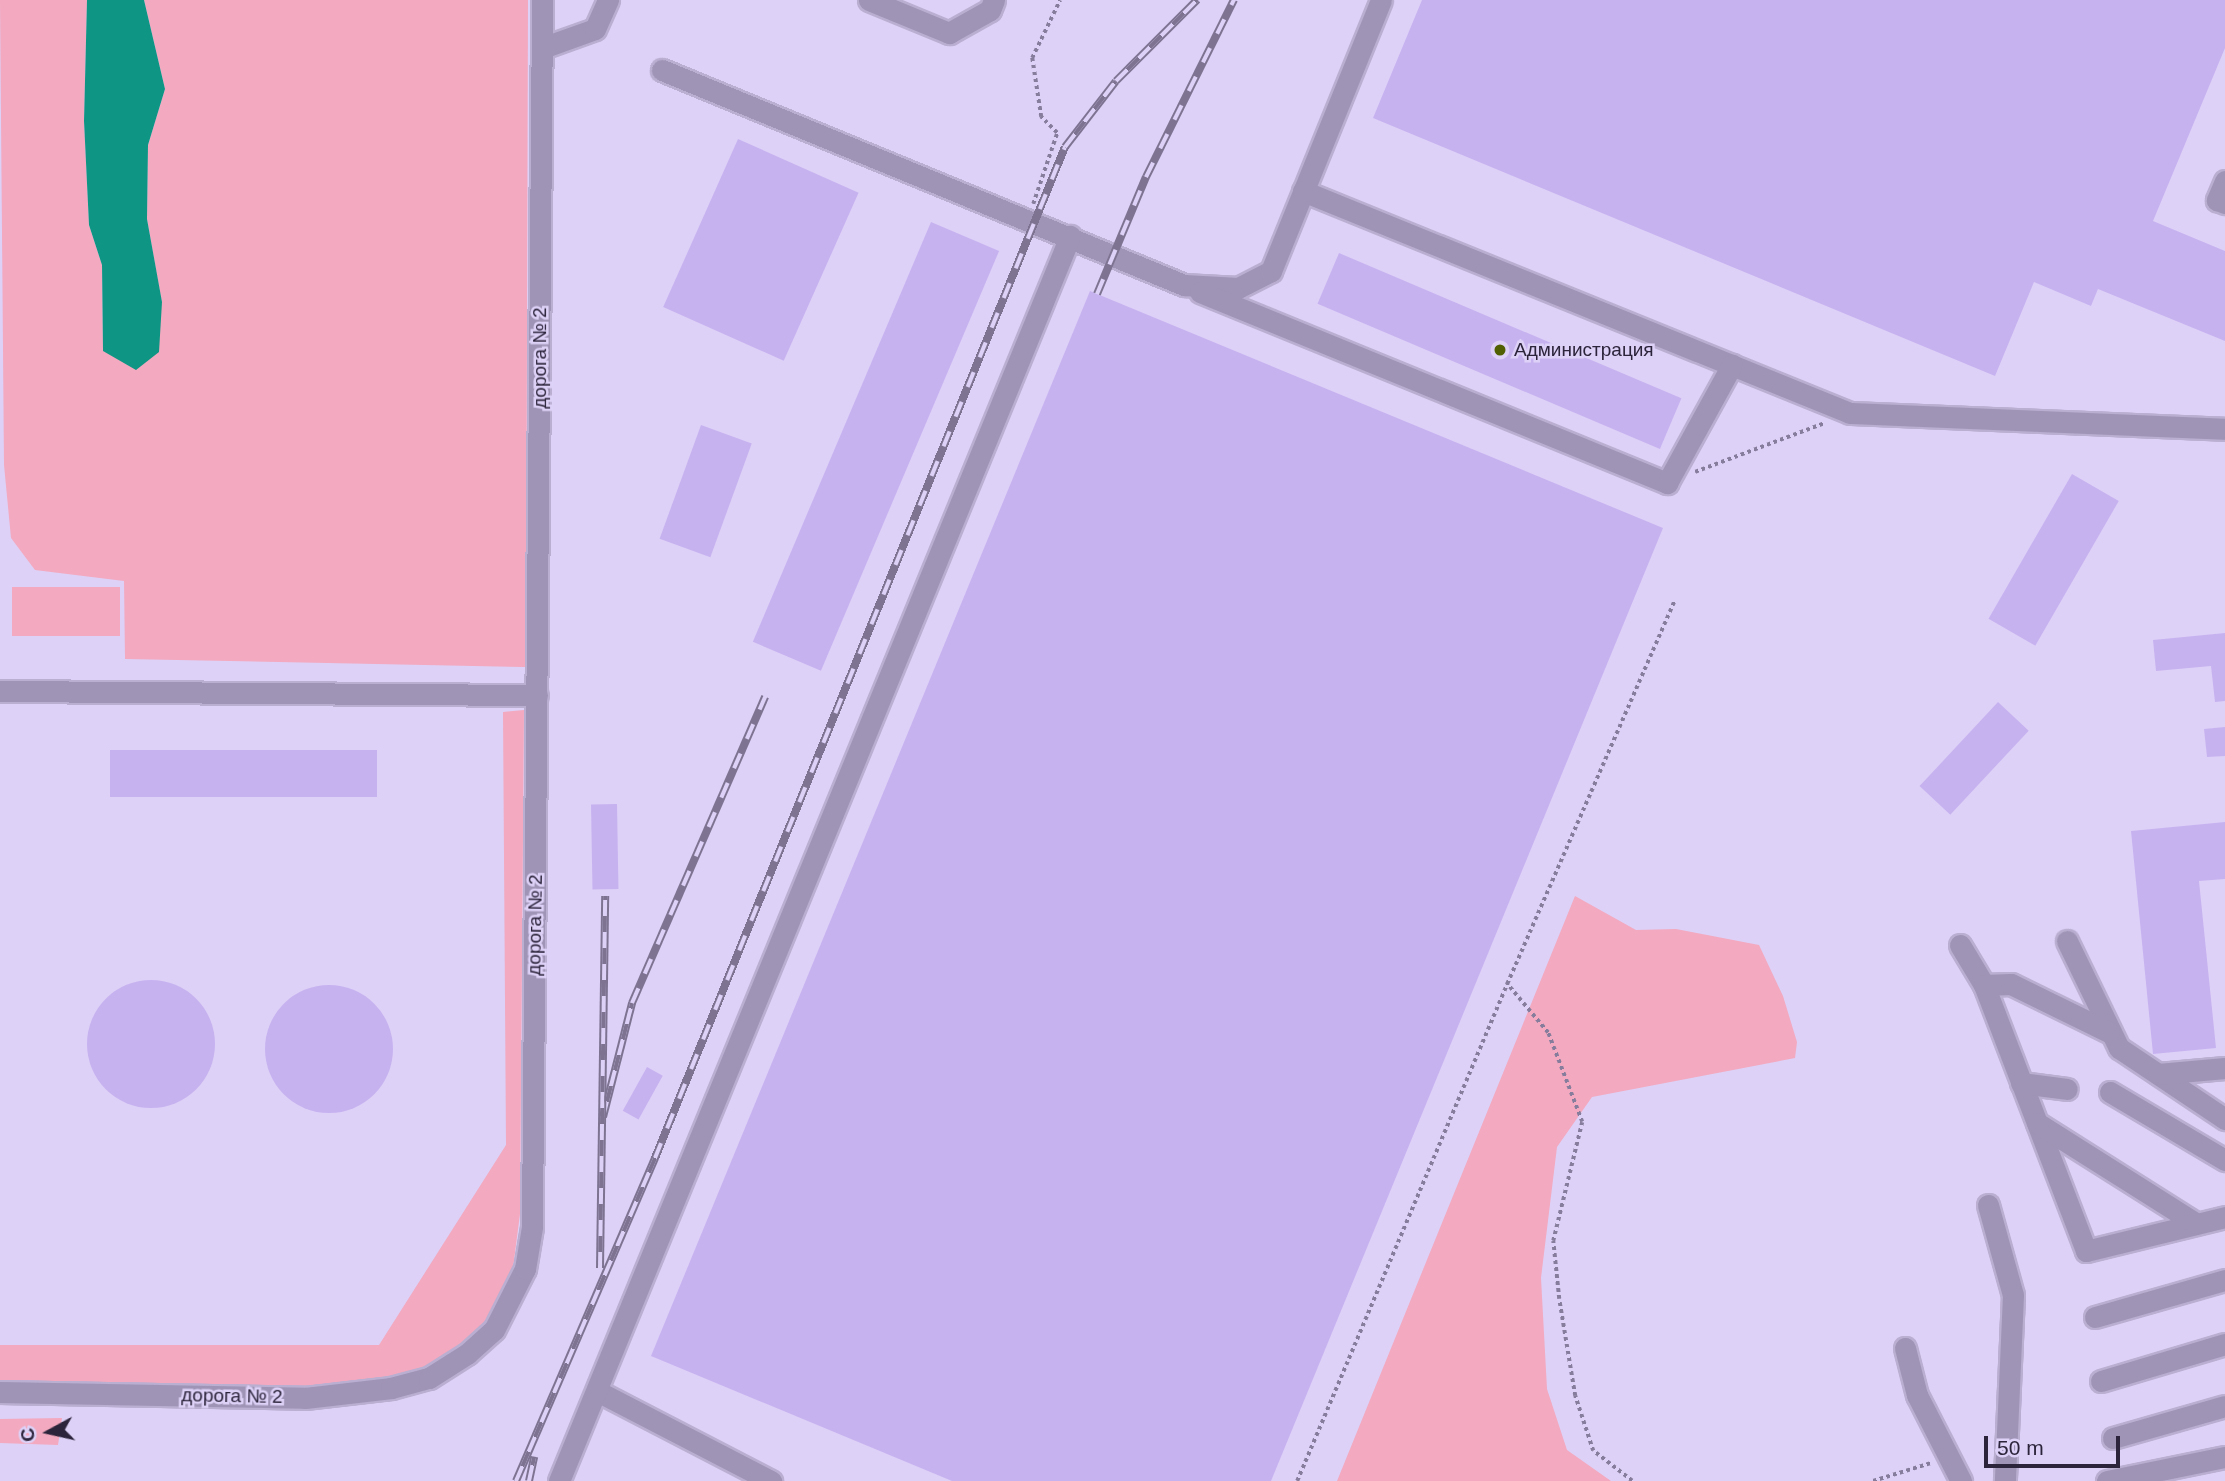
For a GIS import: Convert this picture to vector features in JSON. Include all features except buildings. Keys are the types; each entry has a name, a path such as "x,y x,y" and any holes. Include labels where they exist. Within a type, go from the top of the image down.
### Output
{"street":[{"name":"дорога № 2","path":"0,1392 349,1396 429,1378 494,1330 525,1269 532,1227 542,0"},
{"path":"542,48 595,29 608,0"},
{"path":"869,0 949,33 989,10 994,0"},
{"path":"1184,285 1238,288 1271,271 1381,0"},
{"path":"662,70 1667,482 1732,365"},
{"path":"2225,181 2217,200 2225,203"},
{"path":"1303,191 1850,413 2225,429"},
{"path":"559,1481 598,1392 1070,236"},
{"path":"0,691 537,695"},
{"path":"2067,941 2119,1048 2225,1119"},
{"path":"1960,945 1984,985 2086,1251 2225,1217"},
{"path":"1984,985 2011,985 2111,1033"},
{"path":"2158,1074 2225,1069"},
{"path":"2021,1083 2067,1089"},
{"path":"2110,1092 2225,1160"},
{"path":"2037,1123 2195,1223"},
{"path":"1988,1205 2013,1295 2006,1481"},
{"path":"2095,1317 2225,1280"},
{"path":"2101,1381 2225,1344"},
{"path":"1905,1348 1917,1395 1946,1458 1961,1481"},
{"path":"598,1392 771,1481"},
{"path":"2113,1438 2225,1406"},
{"path":"2107,1481 2225,1457"}],"path":[{"path":"1027,219 1057,133 1041,117 1032,58 1060,0"},
{"path":"1667,482 1850,413"},
{"path":"1297,1481 1507,984 1674,602"},
{"path":"1507,984 1548,1033 1582,1122 1553,1241 1559,1299 1575,1396 1593,1451 1632,1481"},
{"path":"1873,1481 1946,1458"}],"shaded area":[{"path":"0,0 87,0 84,121 89,225 102,265 103,351 162,303 147,219 148,145 165,89 144,0 528,0 526,667 125,659 124,581 35,570 11,538 4,465"},
{"path":"87,0 144,0 165,89 148,145 147,219 162,302 159,352 136,370 103,351 102,265 89,225 84,121"},
{"path":"12,587 120,587 120,636 12,636"},
{"path":"524,710 520,1214 513,1268 483,1329 437,1362 395,1377 314,1388 0,1380 0,1345 379,1345 506,1145 503,712"},
{"path":"1575,896 1636,930 1676,929 1759,945 1783,996 1797,1042 1795,1058 1592,1097 1557,1147 1541,1278 1547,1389 1567,1450 1611,1481 1337,1481"},
{"path":"62,1418 58,1445 0,1443 0,1419"}],"railway":[{"path":"516,1481 655,1158 1065,147 1116,81 1197,0"},
{"path":"1097,294 1146,177 1234,0"},
{"path":"603,1117 632,1003 765,697"},
{"path":"600,1268 605,896"},
{"path":"529,1481 534,1457"}],"place":[{"name":"Администрация","path":"1500,350"}]}
